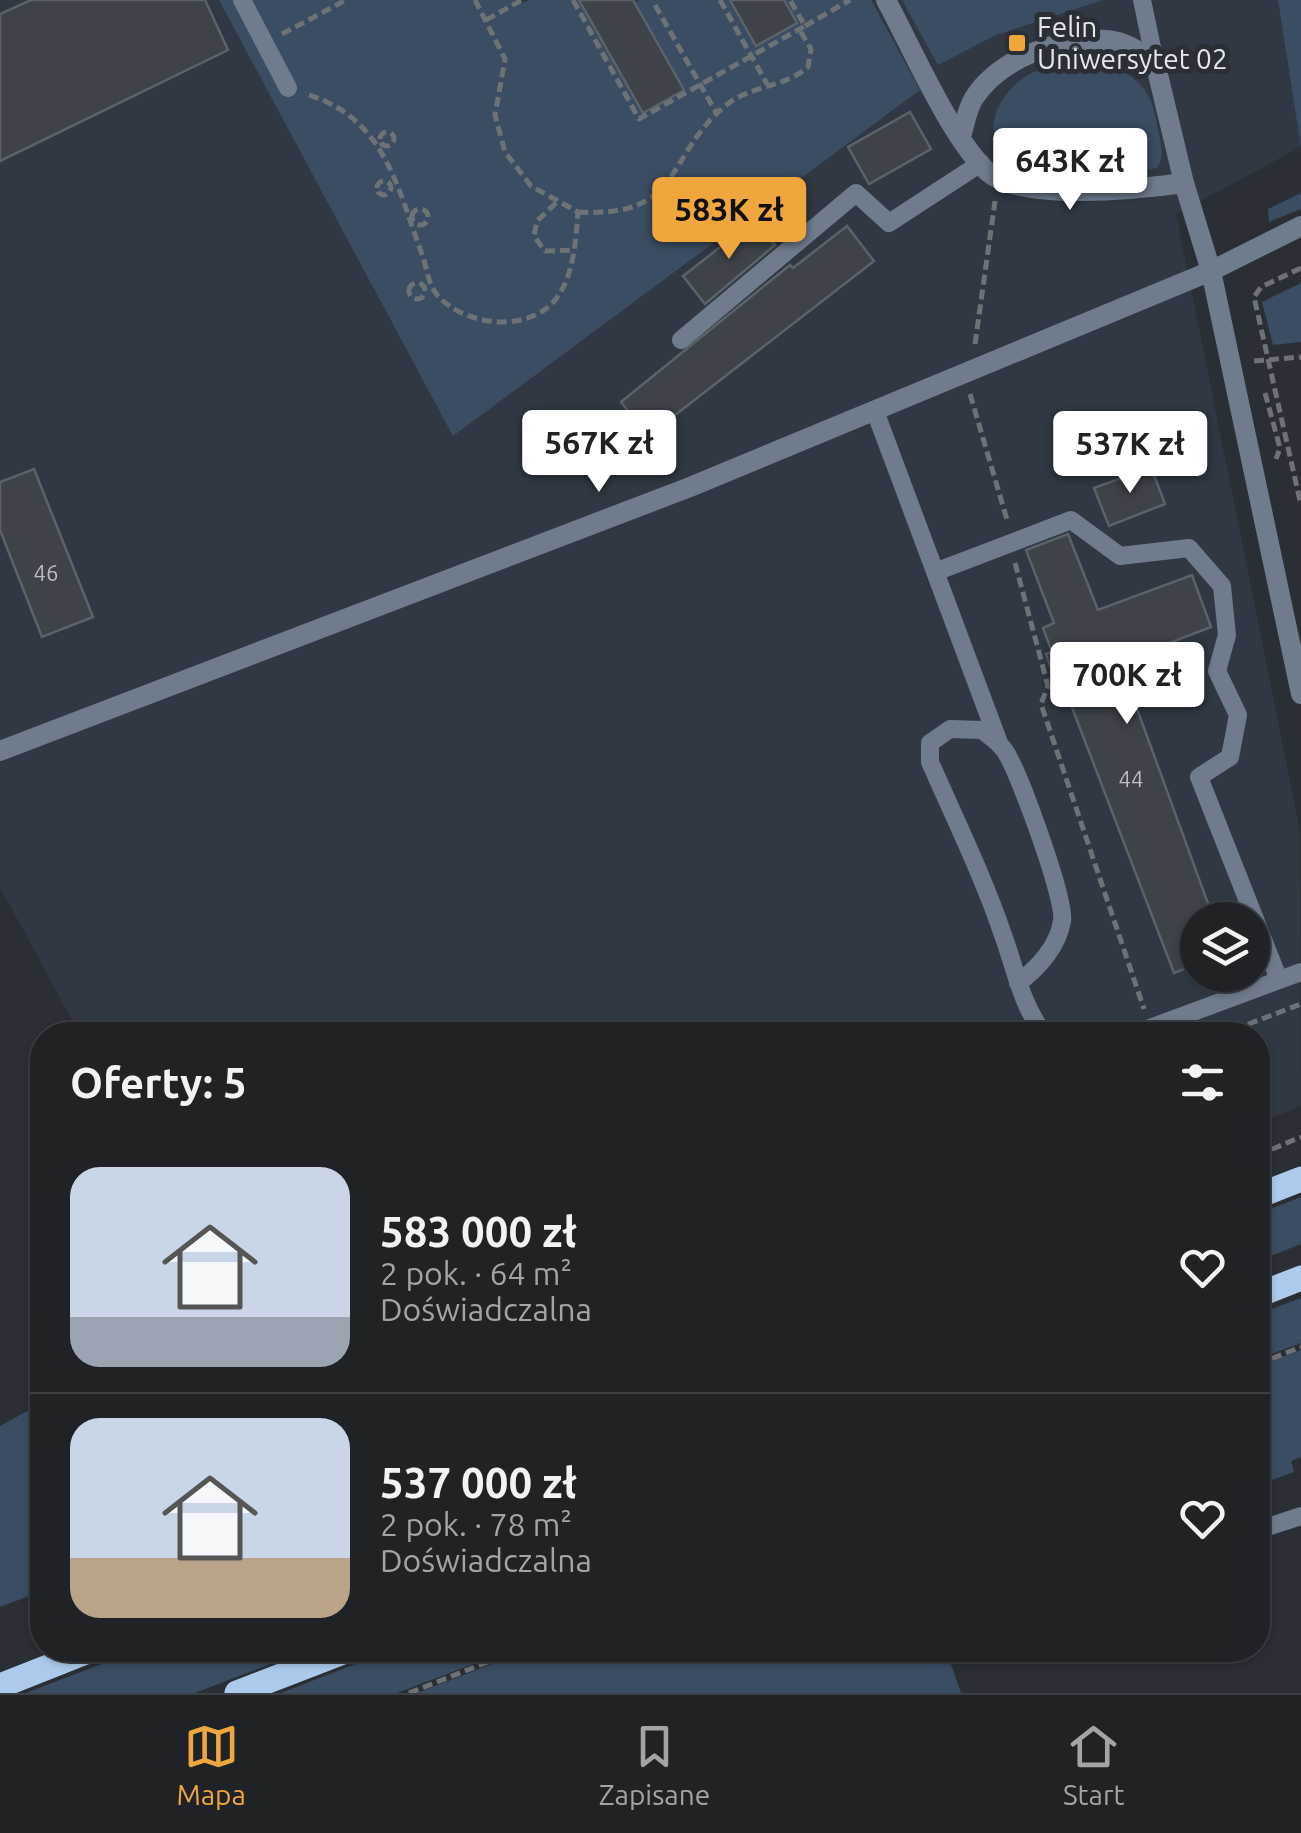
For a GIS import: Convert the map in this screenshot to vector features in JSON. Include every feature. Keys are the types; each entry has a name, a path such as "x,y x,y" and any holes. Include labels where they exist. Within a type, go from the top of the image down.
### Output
{"main road":[{"path":"1270,1191 1301,1179"},
{"path":"1270,1290 1301,1278"},
{"path":"0,1686 61,1662"},
{"path":"237,1693 317,1662"}],"street":[{"path":"886,0 961,136 981,164 998,178 1024,188 1152,188 1184,182"},
{"path":"961,136 973,100 990,80 1009,64 1034,52 1105,39 1130,46 1156,62 1184,182 1212,271 1301,694"},
{"path":"0,751 690,487 1212,271 1301,226"}],"lane":[{"path":"242,0 288,88"},
{"path":"1142,0 1156,62"},
{"path":"681,340 856,193 889,222 981,164"},
{"path":"875,411 1000,744 1010,758 1063,920 1037,969 1018,983"},
{"path":"935,572 1070,520 1120,556 1189,548 1222,586 1227,635 1217,672 1238,715 1230,757 1198,777 1279,980"},
{"path":"1000,744 982,730 950,729 930,743 930,762 1003,934 1018,983 1038,1022"},
{"path":"1167,1022 1301,972"},
{"path":"1270,1526 1301,1516"}],"path":[{"path":"265,44 346,0"},
{"path":"475,0 504,59 497,96 498,136 517,172 556,204 578,212 626,209 657,194 669,184 718,114 768,84 793,78 808,67 811,49 790,0"},
{"path":"486,20 522,0"},
{"path":"573,0 640,119 850,0"},
{"path":"720,0 768,84"},
{"path":"654,5 718,114"},
{"path":"288,88 338,104 357,117 378,143 411,222 427,285 468,315 487,322 522,319 558,298 574,250 578,212"},
{"path":"998,178 969,392 1048,686 1041,704 1149,1022"},
{"path":"556,204 537,221 534,236 545,251 574,250"},
{"path":"1301,268 1261,287 1254,298 1301,505"},
{"path":"1231,362 1301,357"},
{"path":"1254,1022 1301,1004"},
{"path":"1270,1150 1301,1137"},
{"path":"1270,1359 1301,1347"},
{"path":"408,1693 487,1662"}],"shaded area":[{"path":"0,0 1301,0 1301,147 1176,214 1300,831 1301,1106 1270,1118 1270,1022 73,1022 0,887"},
{"path":"219,0 518,0 521,4 529,0 579,0 643,113 684,89 635,3 639,0 730,0 757,46 797,23 784,0 871,0 920,90 453,436"},
{"path":"902,0 1103,0 996,35 938,65"},
{"path":"1278,0 1301,0 1301,147"},
{"path":"1093,60 1121,71 1146,91 1161,145 1157,168 1105,176 1068,176 1033,170 1004,154 994,130 995,117 1008,92 1039,70"},
{"path":"1301,193 1301,209 1269,222 1268,209"},
{"path":"1301,283 1301,342 1273,345 1262,302"},
{"path":"1301,1197 1301,1244 1270,1256 1270,1209"},
{"path":"1301,1298 1301,1343 1270,1355 1270,1310"},
{"path":"1301,1350 1301,1457 1291,1461 1294,1472 1270,1481 1270,1362"},
{"path":"30,1410 30,1596 0,1607 0,1426"},
{"path":"107,1662 276,1662 195,1693 26,1693"},
{"path":"360,1662 478,1662 397,1693 281,1693"},
{"path":"498,1662 950,1662 961,1693 417,1693"}],"building":[{"path":"31,0 205,0 228,50 0,161 0,14"},
{"path":"579,0 633,0 684,90 643,113"},
{"path":"730,0 784,0 797,23 756,46"},
{"path":"910,112 931,149 869,184 848,147"},
{"path":"755,220 775,245 705,304 683,276"},
{"path":"847,226 874,261 648,436 621,402 790,265 793,268"},
{"path":"1151,467 1165,504 1109,526 1094,488"},
{"path":"34,469 93,617 42,637 0,530 0,482"},
{"path":"1068,534 1098,610 1192,575 1211,627 1120,662 1207,902 1180,902 1180,971 1174,973 1063,684 1057,685 1046,654 1052,652 1043,628 1054,623 1026,550"}],"place":[{"name":"Felin Uniwersytet 02","path":"1017,43"}]}
